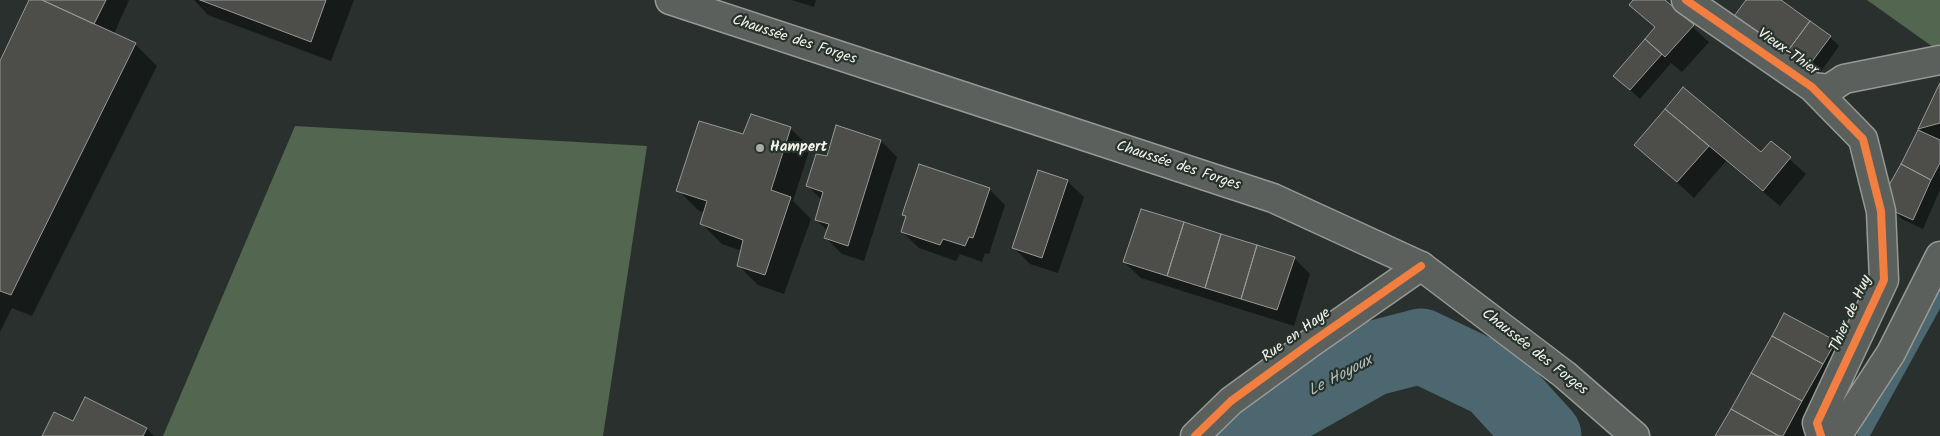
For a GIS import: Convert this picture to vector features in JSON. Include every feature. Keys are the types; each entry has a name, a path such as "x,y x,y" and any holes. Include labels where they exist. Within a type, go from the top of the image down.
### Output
{"street":[{"name":"Chaussée des Forges","path":"670,0 1272,198 1421,266 1565,376 1635,436"},
{"name":"Vieux-Thier","path":"1686,0 1812,88 1864,139"},
{"path":"1812,88 1829,89 1844,78 1940,60"},
{"name":"Thier de Huy","path":"1821,436 1817,423 1884,280 1881,211 1864,139"},
{"path":"1837,436 1891,353 1940,256"},
{"name":"Rue en Haye","path":"1195,436 1231,401 1421,266"}],"green space":[{"path":"1867,0 1940,0 1940,52"},
{"path":"295,126 647,146 603,436 163,436"}],"building":[{"path":"29,0 42,0 136,43 11,295 0,291 0,61"},
{"path":"42,0 106,0 94,24"},
{"path":"200,0 326,0 311,42"},
{"path":"1633,0 1665,0 1694,25 1665,57 1645,39 1655,27 1629,5"},
{"path":"1746,0 1781,0 1810,21 1784,56 1732,19"},
{"path":"1810,21 1831,36 1805,71 1784,56"},
{"path":"1645,39 1662,54 1630,90 1613,76"},
{"path":"1940,83 1940,123 1918,129 1936,91"},
{"path":"1683,87 1761,152 1771,141 1791,157 1763,191 1665,109"},
{"path":"1665,109 1709,146 1677,182 1634,145"},
{"path":"751,114 791,127 771,190 791,197 765,275 737,266 743,240 700,224 707,201 676,191 699,121 743,134"},
{"path":"836,125 881,140 848,246 824,238 829,224 815,220 823,192 806,186 816,154 827,156"},
{"path":"1918,130 1940,140 1940,163 1931,180 1901,164"},
{"path":"919,164 990,188 973,238 969,237 965,246 943,239 940,245 901,232 906,216 902,215"},
{"path":"1901,164 1931,180 1913,220 1891,210 1888,187"},
{"path":"1038,170 1068,180 1042,258 1012,248"},
{"path":"1141,209 1184,222 1167,276 1123,262"},
{"path":"1184,222 1221,234 1205,288 1167,276"},
{"path":"1221,234 1257,245 1241,299 1205,288"},
{"path":"1257,245 1295,257 1277,310 1241,299"},
{"path":"1784,313 1836,341 1823,364 1772,336"},
{"path":"1772,336 1823,364 1802,401 1751,373"},
{"path":"1751,373 1802,401 1783,436 1779,436 1731,409"},
{"path":"85,397 147,428 143,436 42,436 54,412 73,421"},
{"path":"1731,409 1779,436 1715,436"}],"waterway":[{"path":"1863,436 1940,296"},
{"name":"Le Hoyoux","path":"1235,436 1371,359 1421,346 1494,381 1544,436"}],"cycle path":[{"path":"1686,0 1812,87 1863,139 1881,211 1884,280 1817,423 1821,436"},
{"path":"1195,436 1231,401 1421,266"}],"place":[{"name":"Hampert","path":"760,148"}]}
